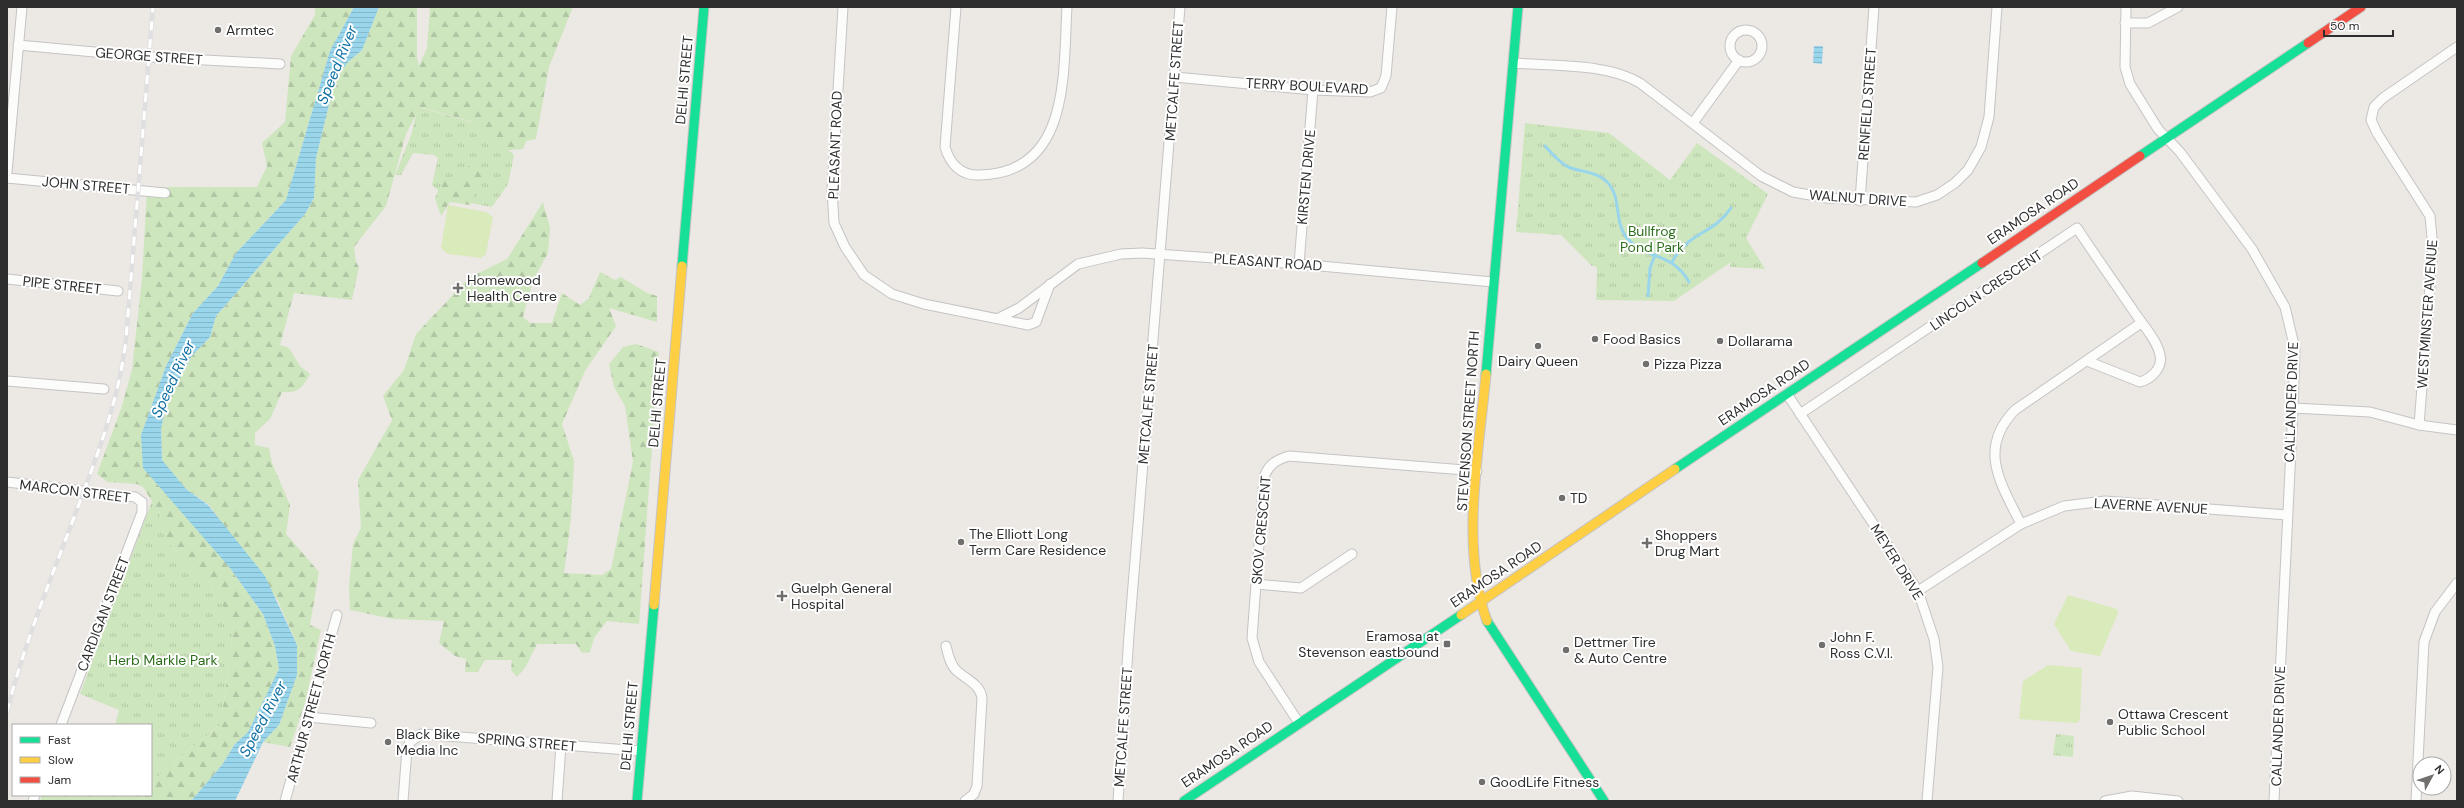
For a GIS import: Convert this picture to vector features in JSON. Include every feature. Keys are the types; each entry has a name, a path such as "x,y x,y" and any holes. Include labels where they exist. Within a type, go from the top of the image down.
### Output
{"main road":[{"name":"DELHI STREET","path":"637,801 704,7"},
{"name":"STEVENSON STREET NORTH","path":"1518,7 1493,282 1474,543 1481,602 1489,626 1604,801"},
{"name":"ERAMOSA ROAD","path":"1184,801 2361,7"}],"street":[{"path":"7,172 9,111 22,7"},
{"name":"PLEASANT ROAD","path":"842,7 832,189 834,222 845,247 864,275 892,294 924,304 1028,325 1036,322 1050,284"},
{"path":"956,7 945,147 948,157 960,171 978,175 1001,173 1021,165 1037,152 1051,134 1058,112 1067,7"},
{"name":"METCALFE STREET","path":"1118,801 1129,635 1180,7"},
{"name":"TERRY BOULEVARD","path":"1175,77 1313,90 1370,92 1381,88 1386,76 1392,7"},
{"name":"RENFIELD STREET","path":"1860,201 1874,7"},
{"name":"WALNUT DRIVE","path":"1513,63 1609,71 1626,75 1693,123 1761,176 1793,192 1827,198 1906,203 1925,200 1954,184 1968,170 1978,153 1986,130 1997,7"},
{"name":"CALLANDER DRIVE","path":"2126,7 2126,75 2154,123 2168,138 2252,249 2280,295 2289,319 2295,349 2274,801"},
{"path":"2126,23 2148,23 2178,7"},
{"name":"GEORGE STREET","path":"18,45 149,57 280,64"},
{"name":"WESTMINSTER AVENUE","path":"2419,425 2433,248 2432,228 2430,216 2421,198 2377,133 2371,120 2374,107 2383,98 2457,47"},
{"path":"1693,123 1739,60"},
{"name":"KIRSTEN DRIVE","path":"1299,264 1313,90"},
{"name":"JOHN STREET","path":"7,178 165,193"},
{"name":"LINCOLN CRESCENT","path":"1800,414 2077,228 2158,348 2160,356 2160,365 2150,377 2140,382 2131,380 2087,362"},
{"name":"PLEASANT ROAD","path":"999,318 1019,308 1078,264 1121,254 1161,255 1299,264 1493,282"},
{"name":"PIPE STREET","path":"7,279 118,291"},
{"path":"2021,524 1996,472 1994,459 1996,438 2007,418 2015,410 2087,362 2141,323"},
{"path":"7,381 104,389"},
{"name":"MEYER DRIVE","path":"1787,394 1918,590 1933,633 1938,667 1927,801"},
{"path":"2293,408 2370,412 2419,425 2457,430"},
{"name":"SKOV CRESCENT","path":"1298,723 1255,654 1252,638 1264,477 1267,468 1275,460 1289,456 1300,456 1478,472"},
{"name":"MARCON STREET","path":"7,482 135,496 142,502"},
{"name":"LAVERNE AVENUE","path":"1918,590 2021,524 2064,506 2105,501 2287,515"},
{"name":"CARDIGAN STREET","path":"61,724 142,512 142,502"},
{"path":"1256,584 1301,588 1352,554"},
{"path":"2416,801 2424,642 2436,612 2457,582"},
{"name":"ARTHUR STREET NORTH","path":"285,801 337,615"},
{"path":"946,646 950,660 956,670 974,683 981,691 982,698 977,786 974,794 965,801"},
{"path":"308,717 371,722"},
{"name":"SPRING STREET","path":"403,801 407,748 414,738 426,733 641,751"},
{"path":"557,801 562,745"},
{"path":"2105,801 2132,796 2176,801"}],"green space":[{"path":"315,7 354,7 330,51 286,200 236,253 218,286 193,313 166,366 141,435 230,568 263,614 275,646 279,669 248,732 235,744 222,765 191,801 140,801 143,796 152,796 152,785 163,771 221,724 234,624 208,581 168,543 163,533 160,513 143,487 137,484 108,482 97,474 121,409 132,370 142,278 147,189 168,187 257,187 267,166 262,143 285,122 291,56 315,15"},
{"path":"379,7 417,7 417,58 419,66 427,48 430,7 573,7 549,67 536,139 526,141 523,149 497,151 473,122 420,107 406,134 386,206 354,247 356,262 359,267 352,300 294,293 280,345 289,348 300,366 310,374 305,383 296,391 282,392 270,419 255,433 255,445 269,448 272,463 290,505 286,534 319,572 310,625 321,630 305,703 290,747 263,742 279,725 297,675 297,645 277,599 209,505 186,489 162,461 161,428 167,404 191,357 210,337 216,316 305,214 314,198 316,158 335,80 348,62 362,50"},
{"path":"418,107 482,125 514,155 508,184 492,207 449,199 432,185 438,158 434,155 413,153 401,175 395,175 411,135"},
{"name":"Bullfrog Pond Park","path":"1525,123 1609,133 1670,180 1697,143 1768,194 1746,238 1765,269 1730,267 1731,262 1674,301 1596,300 1597,267 1592,266 1561,235 1516,232"},
{"path":"466,167 475,167 482,177 470,205 450,202 441,216 435,198 444,177 461,178"},
{"path":"543,202 550,228 548,253 533,280 523,317 530,323 552,323 562,293 580,305 589,298 600,272 615,280 621,277 647,293 657,296 657,322 609,308 616,326 585,371 562,424 574,461 571,519 564,573 602,575 611,569 633,462 625,406 614,387 609,364 623,347 636,344 659,352 639,624 607,621 594,638 590,652 582,653 576,644 537,644 525,668 517,677 511,670 512,660 485,660 478,672 465,672 466,659 455,656 439,643 444,621 393,619 350,610 349,586 353,544 361,528 358,480 392,420 383,396 404,370 416,334 469,278 507,259"},
{"path":"448,205 486,212 493,217 486,254 481,258 448,254 441,248"},
{"name":"Herb Markle Park","path":"152,501 160,513 163,533 168,543 208,581 234,624 221,724 163,771 152,785 152,724 115,724 119,710 80,694"},
{"path":"2068,595 2117,609 2118,613 2100,656 2071,651 2054,624"},
{"path":"2048,665 2082,668 2080,719 2077,723 2019,719 2023,681"},
{"path":"2056,734 2074,736 2073,757 2053,755"},
{"path":"42,796 143,796 140,801 40,801"}],"water":[{"name":"Speed River","path":"354,7 379,7 362,50 348,62 335,80 316,158 314,198 305,214 216,316 210,337 191,357 167,404 161,428 162,460 186,489 208,505 265,576 297,645 297,675 279,725 263,742 235,801 191,801 222,765 235,744 248,732 279,669 275,646 263,614 230,568 143,468 141,435 166,366 193,313 218,286 236,253 286,200 330,51"},
{"path":"1814,46 1823,46 1822,64 1813,63"}],"waterway":[{"path":"1545,146 1553,155 1568,167 1592,173 1605,180 1611,186 1614,193 1620,223 1626,237 1633,245 1641,250 1666,260 1674,265 1682,272 1689,282"},
{"path":"1672,262 1686,244 1717,223 1731,208"},
{"path":"1648,296 1650,268 1655,255"}],"railway":[{"path":"7,712 33,626 99,449 120,377 126,339 153,7"}],"traffic: fast":[{"path":"682,266 704,7"},
{"path":"1486,374 1518,7"},
{"path":"2140,156 2308,43"},
{"path":"1675,469 1982,263"},
{"path":"637,801 654,605"},
{"path":"1184,801 1461,615"},
{"path":"1487,621 1604,801"}],"traffic: slow":[{"path":"654,605 682,266"},
{"path":"1486,374 1476,466 1473,531 1474,562 1479,592 1487,621"},
{"path":"1461,615 1675,469"}],"traffic: jam":[{"path":"2308,43 2361,7"},
{"path":"1982,263 2140,156"}],"place":[{"name":"Armtec","path":"218,30"},
{"name":"Homewood Health Centre","path":"458,288"},
{"name":"Food Basics","path":"1595,339"},
{"name":"Dollarama","path":"1720,341"},
{"name":"Dairy Queen","path":"1538,346"},
{"name":"Pizza Pizza","path":"1646,364"},
{"name":"TD","path":"1562,498"},
{"name":"The Elliott Long Term Care Residence","path":"961,542"},
{"name":"Shoppers Drug Mart","path":"1647,543"},
{"name":"Guelph General Hospital","path":"782,596"},
{"name":"Eramosa at Stevenson eastbound","path":"1447,644"},
{"name":"John F. Ross C.V.I.","path":"1822,645"},
{"name":"Dettmer Tire & Auto Centre","path":"1566,650"},
{"name":"Ottawa Crescent Public School","path":"2110,722"},
{"name":"Black Bike Media Inc","path":"388,742"},
{"name":"GoodLife Fitness","path":"1482,782"}]}
